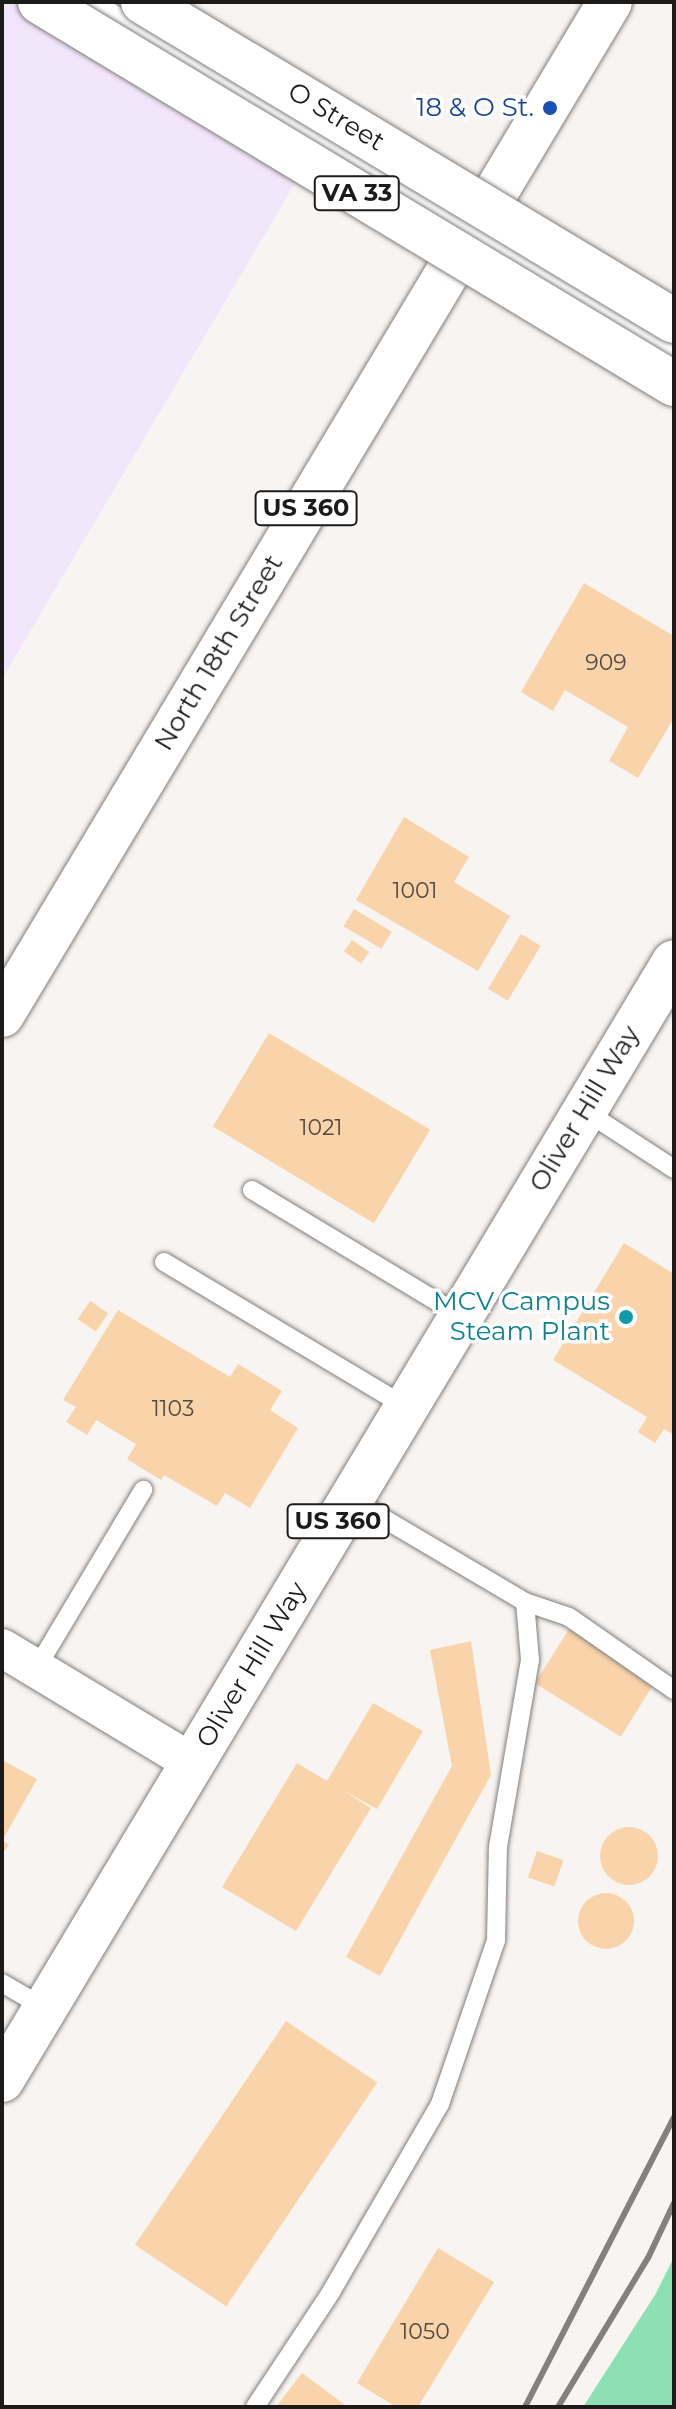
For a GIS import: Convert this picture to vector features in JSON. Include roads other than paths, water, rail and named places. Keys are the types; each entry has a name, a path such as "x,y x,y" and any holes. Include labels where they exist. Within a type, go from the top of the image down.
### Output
{"main road":[{"name":"VA 33","path":"40,2 674,384"},
{"name":"VA 33","path":"143,2 674,321"},
{"name":"North 18th Street","path":"2,1015 610,2"},
{"name":"Oliver Hill Way","path":"2,2080 674,962"}],"street":[{"path":"2,1648 193,1763"}],"lane":[{"name":"O Street","path":"94,2 674,352"},
{"path":"585,1111 674,1169"},
{"path":"252,1190 461,1316"},
{"path":"164,1262 406,1407"},
{"path":"36,1669 143,1490"},
{"path":"351,1499 525,1602 569,1617 674,1690"},
{"path":"255,2407 331,2292 440,2104 496,1940 498,1847 530,1660 525,1602"},
{"path":"2,1983 45,2008"}],"railway":[{"path":"525,2407 674,2117"},
{"path":"558,2407 648,2258 674,2203"}],"place":[{"name":"18 & O St.","path":"550,108"},
{"name":"MCV Campus Steam Plant","path":"626,1317"}]}
